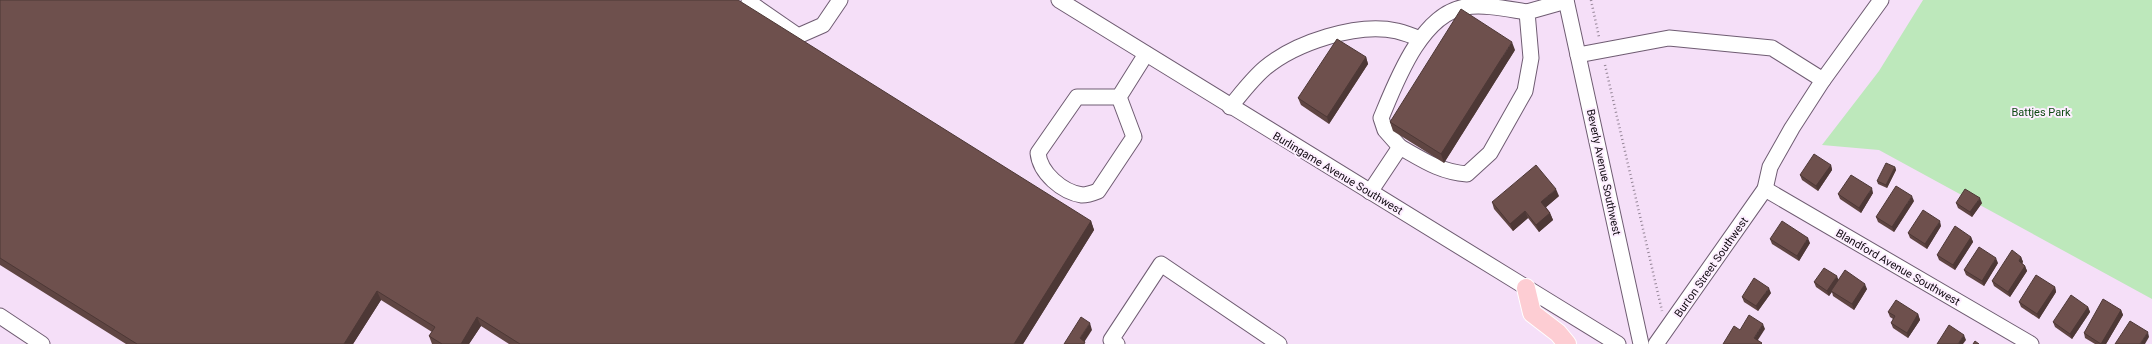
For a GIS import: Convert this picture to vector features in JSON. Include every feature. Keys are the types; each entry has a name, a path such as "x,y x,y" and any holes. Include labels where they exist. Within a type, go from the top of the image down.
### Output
{"main road":[{"path":"1526,288 1532,313 1558,333 1567,344"}],"street":[{"path":"749,2 798,36 823,25 840,0"},
{"name":"Burlingame Avenue Southwest","path":"1059,0 1230,107 1618,344"},
{"path":"1527,12 1531,58 1525,91 1490,153 1467,174 1450,173 1429,164 1400,147 1385,130 1381,118 1394,87 1420,39 1444,15 1465,7 1491,7 1527,12 1566,0"},
{"name":"Beverly Avenue Southwest","path":"1566,0 1641,344"},
{"path":"1765,189 1770,167 1792,128 1823,80 1881,0"},
{"path":"1230,107 1264,68 1297,47 1334,36 1370,29 1396,31 1420,39"},
{"path":"1578,55 1669,38 1772,48 1823,80"},
{"path":"1119,97 1146,54"},
{"path":"1077,97 1119,97 1134,137 1098,192 1083,195 1069,190 1048,176 1039,164 1038,154 1077,97"},
{"path":"1370,192 1400,147"},
{"name":"Burton Street Southwest","path":"1656,344 1765,189"},
{"name":"Blandford Avenue Southwest","path":"1765,189 2031,344"},
{"path":"1117,344 1111,340 1161,264 1279,344"},
{"path":"0,316 42,344"}],"path":[{"path":"1590,0 1663,314"}],"green space":[{"name":"Battjes Park","path":"1923,0 2152,0 2152,299 1879,150 1822,145 1879,71"}],"building":[{"path":"0,0 738,0 1091,221 1014,344 520,344 477,317 461,344 442,344 429,336 435,327 377,291 344,344 137,344 0,258"},
{"path":"1461,9 1512,42 1441,154 1390,122"},
{"path":"1337,39 1366,57 1327,117 1298,98"},
{"path":"1814,154 1831,165 1816,186 1800,175"},
{"path":"1886,163 1895,167 1886,185 1877,181"},
{"path":"1536,165 1556,189 1541,202 1550,213 1536,225 1525,211 1510,224 1492,202"},
{"path":"1851,175 1872,188 1859,208 1838,194"},
{"path":"1896,186 1912,196 1892,227 1876,217"},
{"path":"1965,189 1980,198 1970,212 1956,203"},
{"path":"1923,210 1940,221 1925,244 1908,233"},
{"path":"1782,221 1808,238 1797,256 1770,239"},
{"path":"1955,226 1971,237 1953,265 1937,255"},
{"path":"1979,247 1996,258 1982,281 1964,270"},
{"path":"2012,250 2021,257 2019,261 2025,266 2008,292 1992,281"},
{"path":"1824,268 1837,276 1827,291 1814,282"},
{"path":"1845,270 1865,284 1852,304 1831,291"},
{"path":"2036,275 2055,287 2037,314 2019,302"},
{"path":"1754,278 1769,288 1756,306 1742,297"},
{"path":"2071,295 2088,307 2070,334 2053,322"},
{"path":"2103,299 2121,310 2101,344 2084,333"},
{"path":"1896,300 1918,314 1907,333 1891,323 1895,316 1888,312"},
{"path":"1749,315 1763,324 1754,338 1762,343 1723,344 1734,326 1740,330"},
{"path":"1081,317 1090,323 1080,338 1085,342 1084,344 1064,344"},
{"path":"2130,321 2148,332 2140,344 2115,344"},
{"path":"1949,325 1964,335 1958,344 1937,344"}]}
